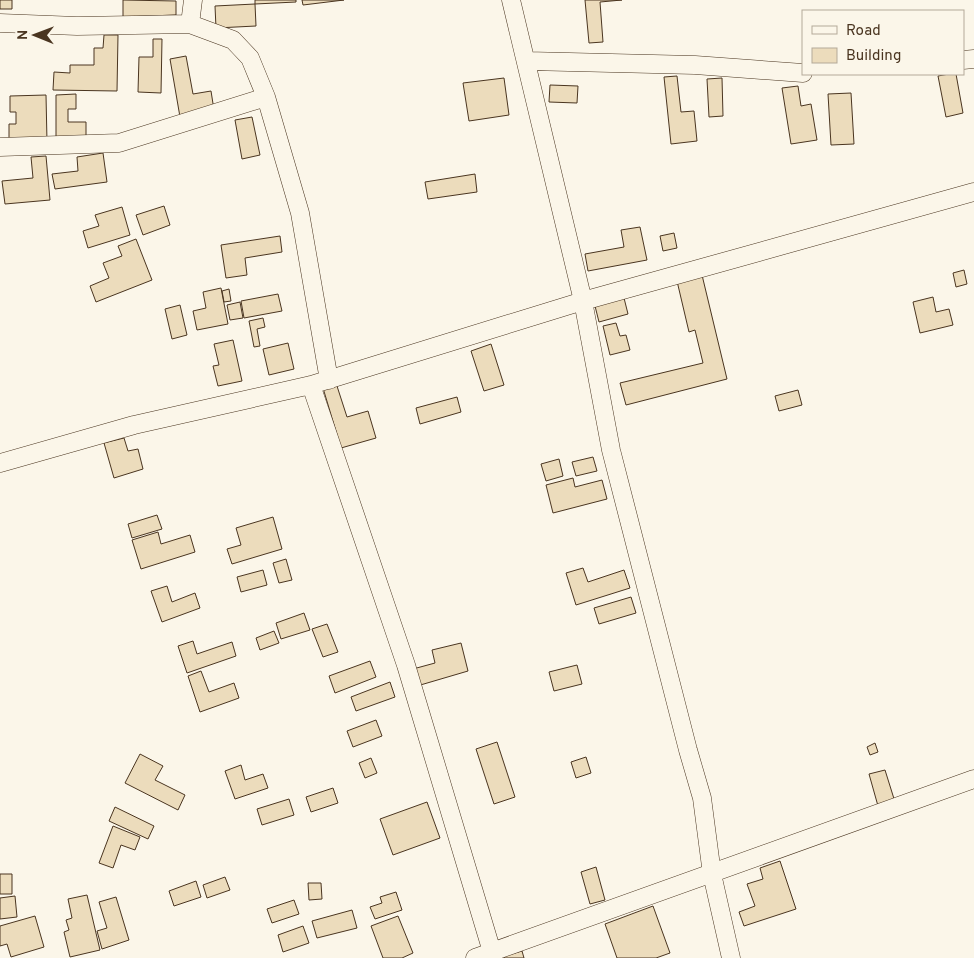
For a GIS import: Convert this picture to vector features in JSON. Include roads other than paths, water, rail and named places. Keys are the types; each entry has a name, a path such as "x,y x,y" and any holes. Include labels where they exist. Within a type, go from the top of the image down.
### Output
{"street":[{"path":"190,24 193,0"},
{"path":"511,0 583,301 611,450 702,798 712,874 731,958"},
{"path":"0,23 78,26 190,24 233,40 250,58 266,97 300,213 329,380"},
{"path":"527,61 695,65 802,73"},
{"path":"0,147 119,143 266,97"},
{"path":"0,464 134,425 329,380 583,301 974,192"},
{"path":"311,385 406,665 492,952"},
{"path":"474,958 974,779"}]}
